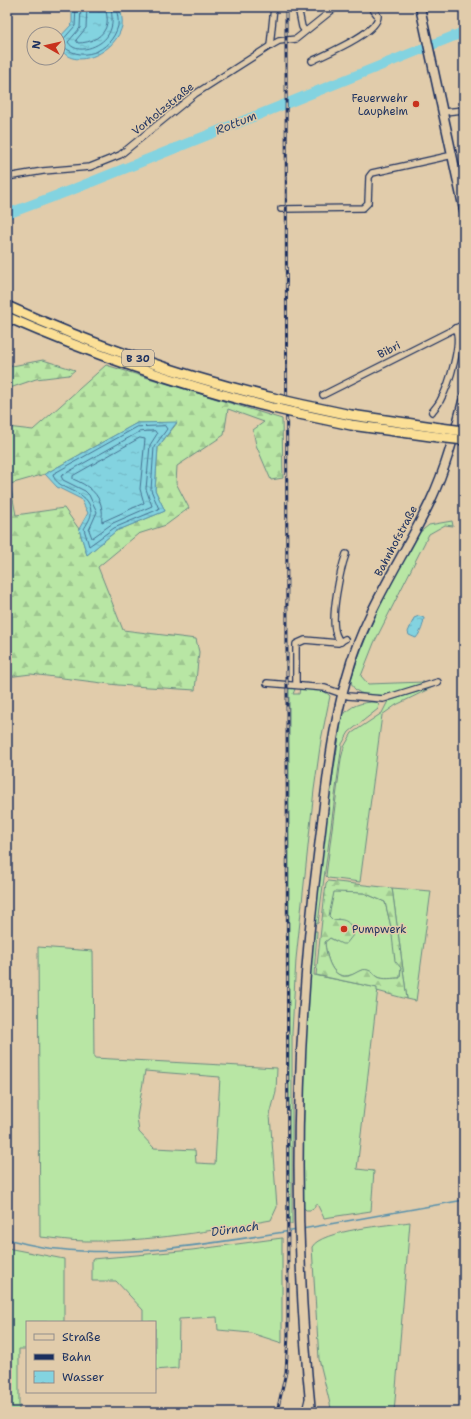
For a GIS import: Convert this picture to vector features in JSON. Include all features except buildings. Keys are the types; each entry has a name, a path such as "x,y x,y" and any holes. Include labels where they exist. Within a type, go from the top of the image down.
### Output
{"highway":[{"name":"B 30","path":"7,306 64,332 171,370 225,386 299,404 439,433 464,440"},
{"name":"B 30","path":"7,317 60,340 168,379 273,408 351,425 439,433 464,431"}],"main road":[{"path":"420,7 444,112 464,210"},
{"name":"Bahnhofstraße","path":"311,1412 303,1310 299,1222 300,1061 310,928 329,768 342,694 352,659 370,613 424,514 443,471 464,397"}],"street":[{"path":"270,46 274,7"},
{"path":"298,7 302,27 305,31"},
{"name":"Vorholzstraße","path":"7,177 43,171 90,166 120,155 195,94 279,41 296,39 336,7"},
{"path":"312,61 349,44 375,24 378,16 371,7"},
{"path":"444,112 464,110"},
{"path":"280,209 362,208 368,204 369,177 372,173 453,155"},
{"name":"Bibri","path":"323,395 464,324"},
{"path":"432,412 441,401 454,360 458,340 455,328"},
{"path":"296,685 296,644 305,640 334,643 343,641 336,634 335,613 342,564 346,554"},
{"path":"267,683 329,689 359,698 382,699 438,682"},
{"path":"305,1412 309,1394"}],"green space":[{"path":"43,360 75,370 69,375 36,379 7,389 7,367"},
{"path":"106,365 282,419 283,478 271,480 256,445 253,430 264,422 228,409 224,435 177,466 176,483 189,508 166,525 138,534 98,567 123,630 196,639 199,652 195,690 118,685 31,674 7,677 7,427 33,430","holes":["137,423 177,423 158,447 155,490 165,511 116,531 87,555 79,529 64,508 16,515 10,484 45,474"]},
{"path":"452,521 453,526 445,525 429,534 374,643 361,676 368,684 424,682 407,690 395,693 370,695 360,693 354,688 351,679 372,622 399,568 419,533 429,525"},
{"path":"433,687 396,705 382,715 360,882 328,878 326,876 341,759 344,747 352,733 382,713 388,701"},
{"path":"290,688 295,689 293,694 299,694 300,688 320,690 330,696 321,740 314,790 296,959 292,1033 292,1224 289,1224"},
{"path":"376,702 379,705 378,709 349,732 342,744 318,923 316,924 313,923 325,826 342,717 345,713 357,705"},
{"path":"328,881 392,888 407,999 377,991 377,988 316,975 326,883","holes":["334,892 364,893 385,902 391,927 395,961 401,968 400,978 380,978 368,970 361,970 351,975 344,976 339,975 331,966 325,942 330,938 342,944 346,944 353,935 351,927 347,922 344,920 333,920 329,916"]},
{"path":"392,888 431,891 416,1001 407,999"},
{"path":"334,891 364,893 385,902 401,968 400,978 380,978 367,970 361,970 344,976 339,975 331,966 325,942 330,938 336,941 339,919 333,921 328,916"},
{"path":"314,931 317,931 314,975 378,988 357,1169 374,1171 371,1211 324,1218 317,1204 315,1204 315,1207 310,1210 306,1210 302,1206 305,1042 312,935"},
{"path":"38,947 93,951 94,1058 277,1068 276,1092 270,1115 277,1207 271,1220 202,1232 133,1240 80,1241 40,1237","holes":["145,1071 220,1077 215,1164 196,1163 195,1150 154,1148 139,1132 137,1117"]},
{"path":"410,1222 394,1412 332,1412 319,1359 312,1247 318,1241 328,1236 342,1232"},
{"path":"282,1238 282,1343 251,1333 218,1330 217,1317 179,1319 178,1368 156,1370 156,1321 143,1321 143,1310 116,1281 92,1281 92,1259 192,1250"},
{"path":"7,1248 64,1259 64,1321 26,1321 26,1349 19,1349 19,1412 7,1412"}],"water":[{"path":"72,7 120,7 122,26 117,37 110,46 89,58 78,59 69,57 66,54 66,30 72,24"},
{"path":"177,422 158,447 155,490 165,511 116,531 87,555 79,529 88,513 81,499 57,487 45,474 137,423"},
{"path":"419,616 424,618 422,629 416,638 409,635 408,632 414,618"}],"waterway":[{"name":"Rottum","path":"7,214 74,189 464,32"},
{"name":"Dürnach","path":"302,1229 464,1200"},
{"name":"Dürnach","path":"7,1239 52,1248 118,1252 207,1244 297,1230"}],"railway":[{"path":"277,1412 286,1372 288,1335 286,7"}],"place":[{"name":"Feuerwehr Laupheim","path":"416,104"},
{"name":"Pumpwerk","path":"344,929"}]}
